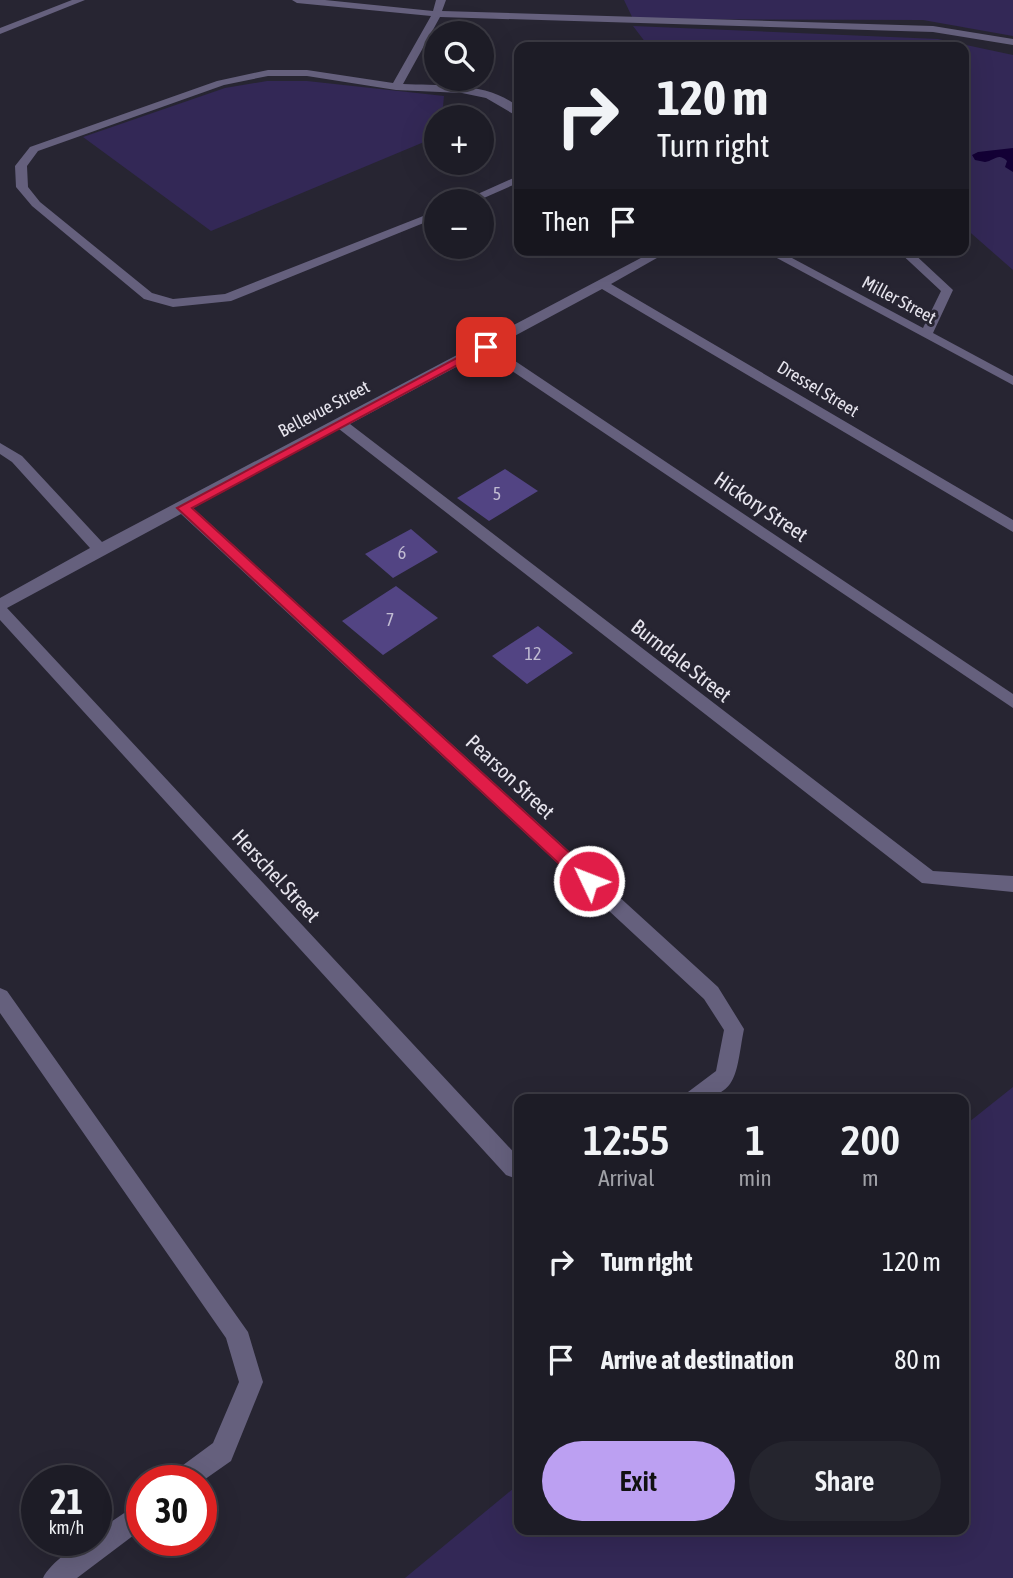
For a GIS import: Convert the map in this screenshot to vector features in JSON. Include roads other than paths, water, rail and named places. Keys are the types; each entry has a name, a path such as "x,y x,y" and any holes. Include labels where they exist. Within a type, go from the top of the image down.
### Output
{"street":[{"path":"2,28 80,0"},
{"path":"297,0 437,14 933,29 1013,42"},
{"path":"396,87 437,14 441,0"},
{"path":"424,220 227,298 173,303 148,296 36,204 22,187 21,166 34,149 221,83 268,73 307,73 396,87 462,90 489,96 514,109"},
{"path":"494,190 514,181"},
{"path":"0,605 100,549 183,508 654,256"},
{"name":"Bellevue Street","path":"100,549 654,256"},
{"name":"Miller Street","path":"779,256 1013,381"},
{"path":"910,256 947,290 926,335"},
{"name":"Dressel Street","path":"603,284 1013,527"},
{"name":"Hickory Street","path":"486,347 1013,702"},
{"name":"Burndale Street","path":"341,424 929,878 1013,884"},
{"path":"0,447 17,459 100,549"},
{"name":"Pearson Street","path":"183,508 710,993 734,1029 725,1076 702,1094"},
{"name":"Herschel Street","path":"0,605 514,1165"},
{"path":"0,997 236,1332 251,1382 222,1452 204,1465"},
{"path":"56,1578 126,1525"}]}
